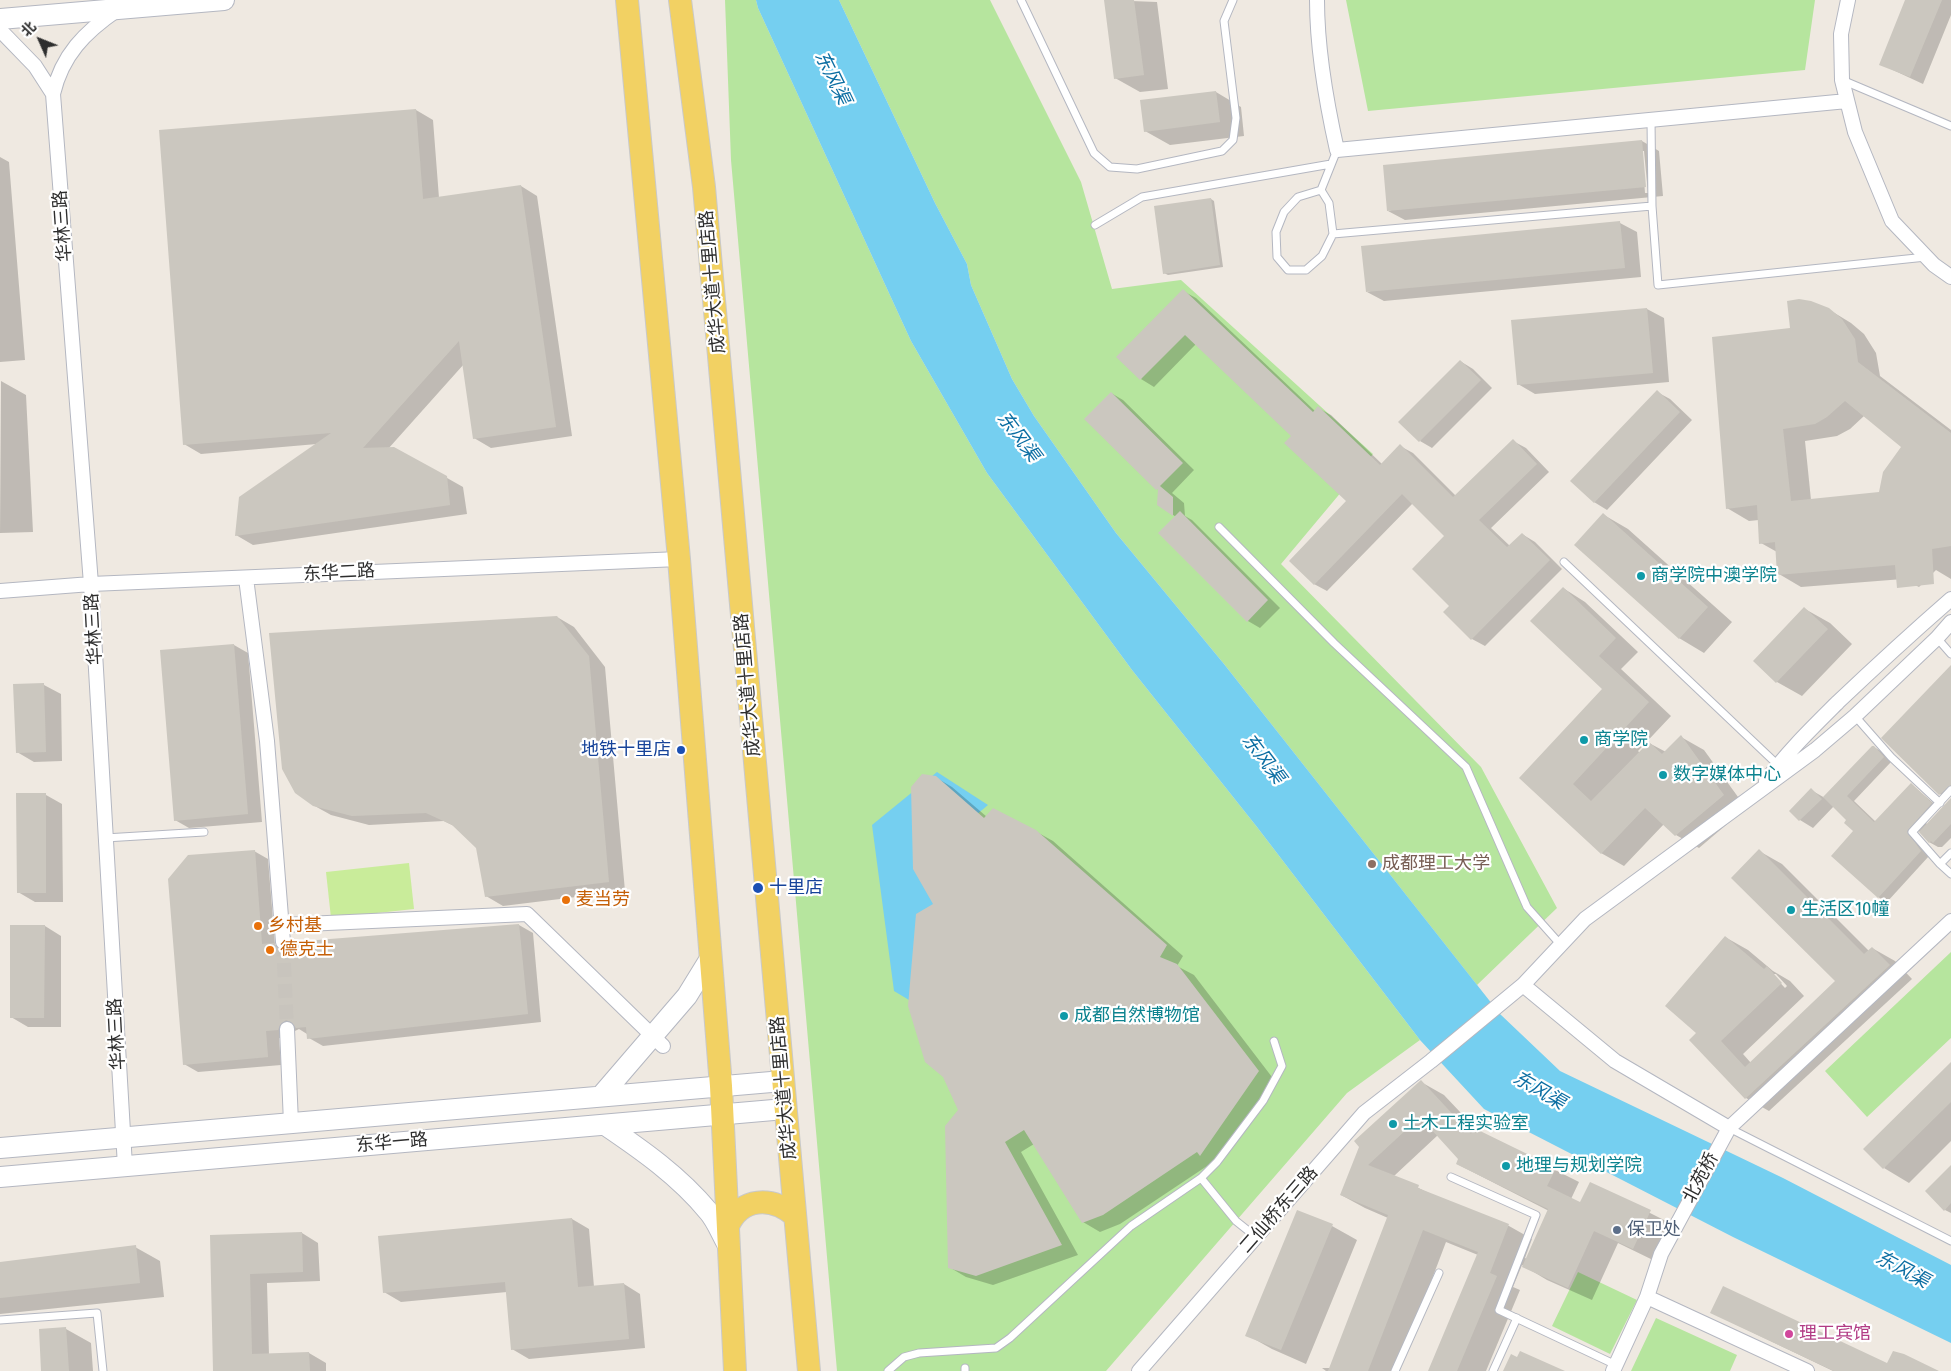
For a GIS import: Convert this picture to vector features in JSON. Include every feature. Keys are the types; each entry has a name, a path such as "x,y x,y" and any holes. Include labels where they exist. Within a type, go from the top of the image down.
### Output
{"main road":[{"path":"627,0 679,558 711,957 723,1115 736,1371"},
{"name":"成华大道十里店路","path":"680,0 704,187 809,1371"},
{"path":"728,1237 733,1215 748,1204 770,1202 785,1208 795,1216"}],"street":[{"path":"0,19 224,0"},
{"path":"1317,0 1317,30 1326,103 1337,150 1847,101"},
{"path":"1848,0 1841,34 1842,80 1855,132 1892,221 1927,257 1951,277"},
{"path":"53,94 58,72 76,47 92,27 118,9"},
{"path":"0,30 35,66 53,94"},
{"name":"华林三路","path":"53,94 91,584 125,1166"},
{"name":"东华二路","path":"0,591 91,584 679,558"},
{"path":"246,578 267,741 283,942"},
{"path":"1782,768 1810,730 1886,656 1951,599"},
{"path":"1782,768 1856,716 1937,638 1951,622"},
{"name":"二仙桥东三路","path":"1139,1371 1364,1113 1431,1061 1523,985 1585,919 1759,792 1782,768"},
{"path":"283,925 527,914 658,1041"},
{"name":"北苑桥","path":"1614,1368 1647,1297 1661,1254 1726,1134 1951,920"},
{"path":"601,1096 658,1041 711,957"},
{"path":"1523,985 1615,1061 1726,1134"},
{"path":"287,1029 291,1123"},
{"name":"东华一路","path":"0,1148 783,1081"},
{"name":"东华一路","path":"0,1177 785,1109"},
{"path":"605,1125 647,1154 681,1183 709,1212 728,1237"},
{"path":"1647,1297 1807,1371"}],"lane":[{"path":"1021,0 1094,153 1110,167 1137,169 1222,151 1233,140 1236,118 1224,21 1233,0"},
{"path":"1842,80 1951,126"},
{"path":"1651,120 1652,206 1658,285 1927,257"},
{"path":"1321,190 1337,150"},
{"path":"1095,225 1142,196 1331,164"},
{"path":"1321,190 1329,203 1333,234 1322,256 1306,270 1288,270 1277,257 1276,232 1284,212 1298,197 1321,190"},
{"path":"1333,234 1652,206"},
{"path":"1219,527 1334,643 1466,767 1527,907 1560,944"},
{"path":"1564,562 1782,768"},
{"path":"1937,638 1951,654"},
{"path":"1856,716 1891,757 1940,803"},
{"path":"1951,790 1912,832 1951,874"},
{"path":"106,838 204,832"},
{"path":"1940,864 1951,854"},
{"path":"888,1371 904,1357 919,1353 996,1348 1010,1338 1131,1226 1201,1178 1217,1162 1263,1101 1282,1066 1274,1041"},
{"path":"1726,1134 1951,1241"},
{"path":"1451,1177 1536,1215 1499,1310 1614,1368"},
{"path":"1201,1178 1236,1222 1256,1237"},
{"path":"1395,1371 1439,1273"},
{"path":"0,1320 97,1314 103,1371"},
{"path":"1493,1371 1517,1318"}],"green space":[{"name":"成都自然博物馆","path":"725,0 756,0 911,341 987,473 1132,670 1257,827 1420,1040 1347,1093 1106,1371 837,1371 731,160"},
{"path":"839,0 990,0 1081,182 1112,289 1181,280 1373,454 1281,564 1481,767 1557,908 1477,985 1224,664 1116,533 1034,416 1012,379 971,285 967,264 935,203"},
{"path":"1346,0 1815,0 1805,70 1368,111"},
{"path":"409,863 414,909 331,918 326,872"},
{"path":"1951,952 1951,1038 1867,1117 1825,1071"},
{"path":"1578,1272 1637,1300 1610,1354 1552,1326"},
{"path":"1656,1318 1737,1355 1730,1371 1631,1371"}],"water":[{"name":"东风渠","path":"756,0 839,0 935,203 967,264 971,285 1012,379 1034,416 1116,533 1224,664 1500,1014 1560,1071 1783,1178 1951,1265 1951,1343 1733,1237 1484,1109 1420,1040 1257,827 1132,670 987,473 911,341"},
{"path":"937,772 988,805 932,852 936,989 909,1000 894,991 872,825"}],"building":[{"path":"1104,0 1134,0 1144,75 1114,79"},
{"path":"1905,0 1942,0 1910,77 1879,65"},
{"path":"1216,91 1220,122 1144,132 1140,100"},
{"path":"416,109 423,199 521,185 556,427 473,439 459,341 363,448 394,447 447,476 450,505 235,536 239,497 331,433 183,445 159,130"},
{"path":"1642,140 1646,187 1387,211 1383,165"},
{"path":"1211,198 1220,265 1163,274 1154,206"},
{"path":"1620,221 1625,268 1366,292 1361,246"},
{"path":"1183,289 1313,412 1318,406 1380,465 1400,444 1453,497 1513,439 1537,464 1479,520 1507,547 1522,533 1550,560 1471,640 1443,612 1449,606 1412,569 1444,536 1402,494 1314,585 1289,561 1346,501 1284,443 1291,436 1185,335 1140,380 1116,357"},
{"path":"1799,299 1811,301 1829,308 1842,319 1855,339 1858,362 1951,433 1951,546 1932,549 1934,584 1897,588 1895,565 1777,575 1775,542 1759,544 1757,505 1726,509 1712,337 1790,328 1787,301","holes":["1845,401 1901,447 1883,472 1879,492 1791,501 1783,429 1815,424 1827,417"]},
{"path":"1647,308 1653,373 1517,385 1511,320"},
{"path":"1460,360 1481,380 1419,442 1398,422"},
{"path":"1657,390 1680,412 1594,503 1570,481"},
{"path":"1111,392 1183,463 1160,486 1173,497 1173,516 1157,505 1158,489 1156,490 1084,419"},
{"path":"1180,511 1268,600 1247,622 1158,533"},
{"name":"商学院中澳学院","path":"1603,513 1708,607 1679,639 1574,545"},
{"path":"1563,587 1616,638 1599,656 1649,702 1573,784 1591,801 1649,742 1662,754 1681,735 1724,795 1675,836 1645,808 1601,854 1519,778 1602,689 1530,621"},
{"path":"1804,607 1828,629 1776,683 1753,661"},
{"path":"557,616 589,656 609,882 485,897 476,848 452,825 426,813 352,816 313,806 295,793 282,769 269,633"},
{"path":"234,644 248,814 174,821 160,650"},
{"path":"1951,665 1951,785 1939,795 1881,738"},
{"path":"44,683 46,752 16,753 13,684"},
{"path":"1872,746 1884,757 1847,796 1874,822 1911,783 1932,803 1907,831 1921,851 1878,898 1831,856 1853,831 1844,823 1846,820 1823,797"},
{"name":"成都自然博物馆","path":"922,774 936,776 984,818 993,808 1036,830 1167,945 1160,957 1177,964 1259,1071 1200,1156 1197,1152 1103,1215 1082,1223 1024,1130 1005,1142 1062,1245 976,1276 948,1268 945,1126 958,1110 943,1077 925,1062 908,1006 916,914 933,904 913,869 911,787"},
{"path":"1811,788 1822,799 1799,821 1789,811"},
{"path":"16,793 46,793 46,893 17,893"},
{"path":"1951,798 1951,824 1933,843 1931,841 1929,843 1919,832"},
{"path":"1759,849 1864,954 1872,947 1890,965 1745,1099 1689,1040 1696,1033 1665,1006 1725,936 1764,969 1767,966 1782,983 1721,1041 1745,1067 1835,981 1731,878"},
{"path":"255,850 262,944 274,943 279,950 284,951 291,946 292,942 519,924 528,1014 307,1039 306,1027 296,1028 291,1022 286,1020 280,1025 278,1030 266,1031 268,1057 183,1065 168,879 188,855"},
{"path":"10,925 45,925 44,1018 10,1018"},
{"path":"1951,1062 1951,1102 1883,1169 1863,1149"},
{"path":"1421,1080 1471,1134 1474,1128 1556,1168 1547,1186 1580,1202 1590,1182 1651,1210 1633,1249 1594,1231 1568,1288 1522,1267 1548,1209 1456,1164 1458,1159 1420,1117 1368,1165 1419,1185 1418,1188 1509,1224 1490,1273 1497,1276 1457,1371 1428,1371 1478,1252 1423,1230 1368,1371 1328,1371 1388,1215 1340,1195 1359,1147 1354,1141"},
{"path":"1951,1165 1951,1203 1944,1211 1925,1191"},
{"path":"1297,1210 1333,1224 1281,1350 1245,1336"},
{"path":"572,1218 578,1287 624,1283 629,1339 511,1350 505,1282 383,1293 378,1236"},
{"path":"302,1232 303,1272 250,1274 252,1354 309,1352 310,1371 213,1371 210,1235"},
{"path":"136,1245 140,1283 0,1298 0,1262"},
{"name":"理工宾馆","path":"1723,1286 1887,1363 1893,1351 1904,1354 1939,1371 1834,1371 1710,1313"},
{"path":"66,1327 69,1371 41,1371 39,1329"},
{"path":"1520,1351 1565,1371 1503,1371 1511,1354 1517,1357"}],"tunnel":[{"path":"283,942 287,1029"}],"place":[{"name":"商学院中澳学院","path":"1641,576"},
{"name":"商学院","path":"1584,740"},
{"name":"地铁十里店","path":"681,750"},
{"name":"数字媒体中心","path":"1663,775"},
{"name":"成都理工大学","path":"1372,864"},
{"name":"十里店","path":"758,888"},
{"name":"麦当劳","path":"566,900"},
{"name":"生活区10幢","path":"1791,910"},
{"name":"乡村基","path":"258,926"},
{"name":"德克士","path":"270,950"},
{"name":"成都自然博物馆","path":"1064,1016"},
{"name":"土木工程实验室","path":"1393,1124"},
{"name":"地理与规划学院","path":"1506,1166"},
{"name":"保卫处","path":"1617,1230"},
{"name":"理工宾馆","path":"1789,1334"}]}
